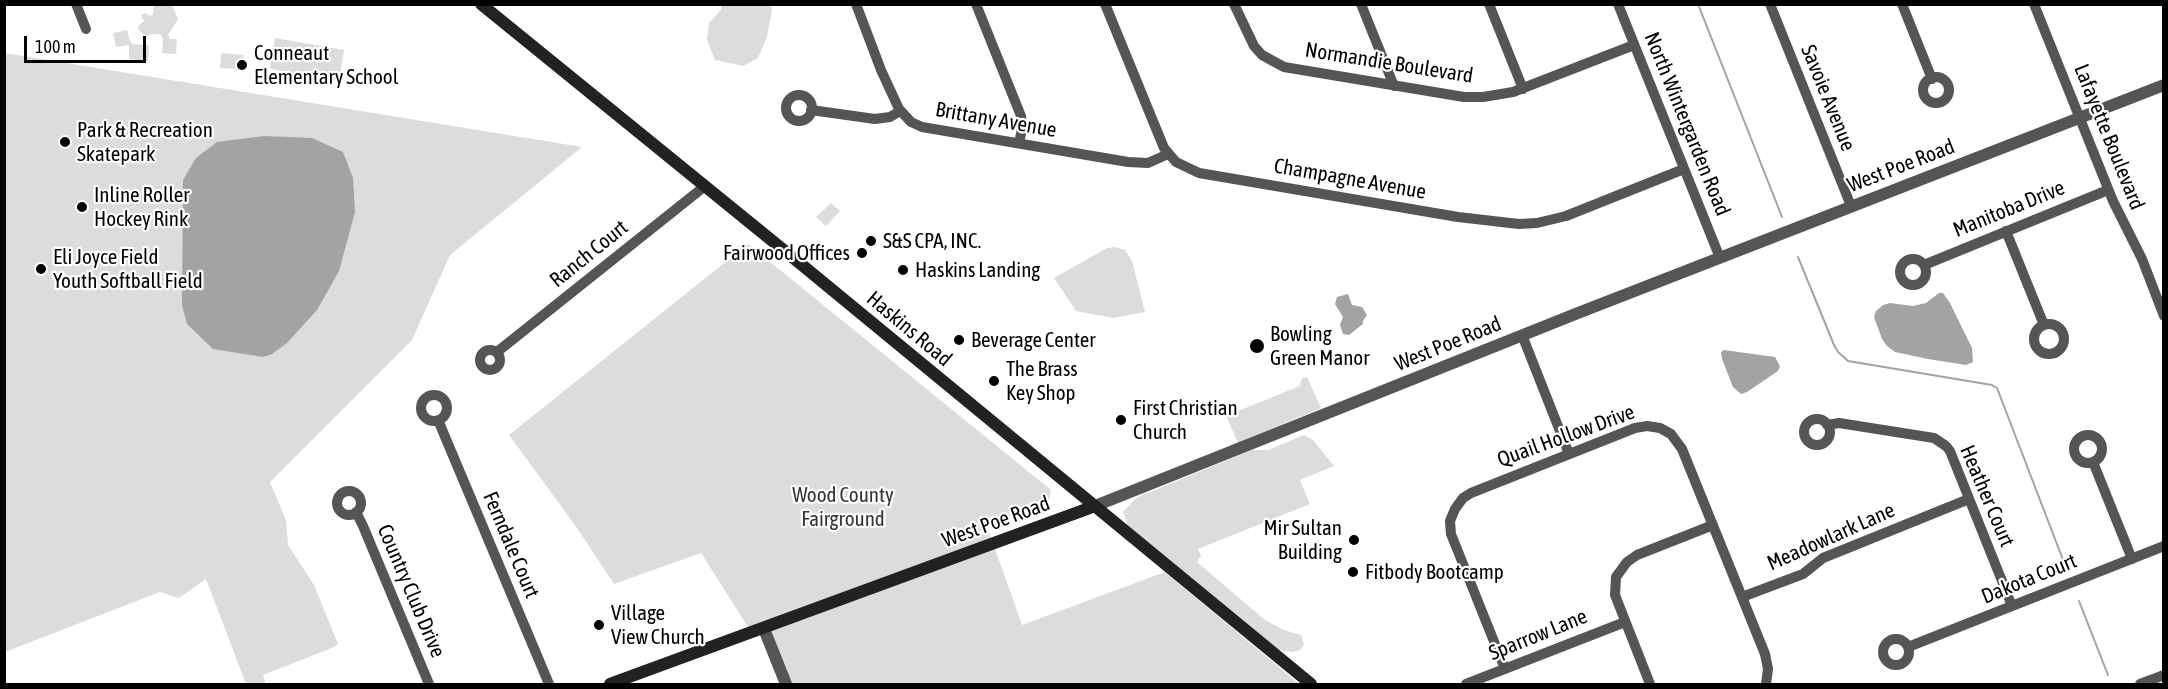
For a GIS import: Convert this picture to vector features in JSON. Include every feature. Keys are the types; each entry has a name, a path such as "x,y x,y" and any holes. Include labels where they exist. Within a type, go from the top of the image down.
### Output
{"main road":[{"name":"Haskins Road","path":"481,4 1311,684"},
{"name":"West Poe Road","path":"610,684 1095,506"}],"street":[{"path":"76,4 86,29"},
{"path":"812,110 874,119 890,117 900,111 881,70 856,4"},
{"path":"976,4 1021,116 1022,129 1019,143"},
{"path":"1105,4 1157,133 1168,154"},
{"name":"Normandie Boulevard","path":"1234,4 1252,44 1273,62 1300,70 1442,94 1483,97 1523,89 1634,45"},
{"path":"1361,4 1394,86"},
{"path":"1489,4 1523,89"},
{"name":"North Wintergarden Road","path":"1618,4 1720,258"},
{"name":"Savoie Avenue","path":"1770,4 1851,206"},
{"path":"1902,4 1932,79"},
{"name":"Lafayette Boulevard","path":"2034,4 2108,190 2142,260 2163,316"},
{"name":"West Poe Road","path":"1095,506 1522,335 2163,85"},
{"name":"Brittany Avenue","path":"900,111 911,122 922,127 1141,163 1154,161 1168,154"},
{"name":"Champagne Avenue","path":"1168,154 1178,163 1198,173 1458,217 1519,224 1537,223 1566,216 1684,169"},
{"name":"Ranch Court","path":"497,352 705,186"},
{"name":"Manitoba Drive","path":"1924,265 2108,190"},
{"path":"2006,231 2044,325"},
{"path":"1522,335 1569,454"},
{"name":"Ferndale Court","path":"438,420 549,684"},
{"name":"Heather Court","path":"1827,425 1839,423 1934,438 1950,451 2012,606"},
{"name":"Quail Hollow Drive","path":"1504,669 1450,534 1452,515 1458,503 1471,493 1635,428 1654,426 1666,430 1679,443 1765,654 1768,669 1766,684"},
{"path":"2093,462 2132,559"},
{"name":"Meadowlark Lane","path":"1742,597 1803,574 1823,558 1969,499"},
{"name":"Country Club Drive","path":"356,512 429,684"},
{"path":"1650,684 1614,589 1616,577 1622,566 1637,555 1713,525"},
{"name":"Dakota Court","path":"1908,647 2163,546"},
{"name":"Sparrow Lane","path":"1466,684 1625,622"},
{"path":"764,629 786,684"},
{"path":"2140,684 2163,675"}],"green space":[{"path":"154,5 172,5 178,19 168,35 170,39 177,39 176,54 162,53 163,38 160,34 144,35 138,29 144,21 141,15 153,14"},
{"path":"721,5 771,5 767,37 758,58 743,66 715,60 707,40 709,23 721,10"},
{"path":"127,30 133,44 149,45 148,61 129,59 129,45 116,47 113,33"},
{"path":"275,38 344,50 339,81 270,69"},
{"path":"5,53 582,147 450,255 412,340 270,482 286,520 288,545 314,585 338,644 263,675 266,684 246,684 206,579 179,598 160,592 5,652"},
{"path":"221,53 244,55 243,69 220,68"},
{"path":"831,203 840,211 826,226 816,217"},
{"name":"Wood County Fairground","path":"748,244 1051,490 1049,502 986,524 1022,625 1165,572 1299,684 786,684 764,629 748,627 701,553 614,584 577,528 509,435"},
{"path":"1115,247 1125,250 1132,261 1145,312 1113,318 1076,311 1054,278 1107,248"},
{"path":"1307,377 1321,408 1238,443 1224,411 1227,410 1228,415 1300,386 1302,378"},
{"path":"1304,435 1313,440 1334,466 1300,480 1310,504 1198,549 1201,556 1197,562 1265,620 1284,630 1301,635 1304,644 1300,650 1292,652 1279,650 1128,526 1123,512 1136,498 1252,450 1268,450"}],"shaded area":[{"path":"264,136 312,138 343,152 353,178 355,212 339,271 317,310 287,343 272,354 263,357 213,349 187,324 182,305 183,180 196,158 217,142"},
{"path":"1939,293 1943,293 1950,303 1972,348 1973,362 1966,365 1895,352 1882,339 1874,317 1876,311 1883,305 1890,303 1913,306 1926,303"},
{"path":"1348,294 1352,305 1362,307 1367,315 1363,324 1349,335 1343,334 1340,325 1343,317 1335,304 1337,297"},
{"path":"1724,350 1775,357 1780,366 1778,371 1741,394 1733,387 1722,359 1721,352"}],"waterway":[{"path":"1698,4 1782,217"},
{"path":"1798,257 1834,345 1848,361 1992,385 1997,388 2065,565"},
{"path":"2079,601 2108,675"}],"place":[{"name":"Conneaut Elementary School","path":"242,65"},
{"name":"Park & Recreation Skatepark","path":"65,142"},
{"name":"Inline Roller Hockey Rink","path":"82,207"},
{"name":"S&S CPA, INC.","path":"871,241"},
{"name":"Fairwood Offices","path":"862,253"},
{"name":"Eli Joyce Field Youth Softball Field","path":"41,269"},
{"name":"Haskins Landing","path":"903,270"},
{"name":"Beverage Center","path":"959,340"},
{"name":"Bowling Green Manor","path":"1257,346"},
{"name":"The Brass Key Shop","path":"994,381"},
{"name":"First Christian Church","path":"1121,420"},
{"name":"Mir Sultan Building","path":"1354,540"},
{"name":"Fitbody Bootcamp","path":"1353,572"},
{"name":"Village View Church","path":"599,625"}]}
